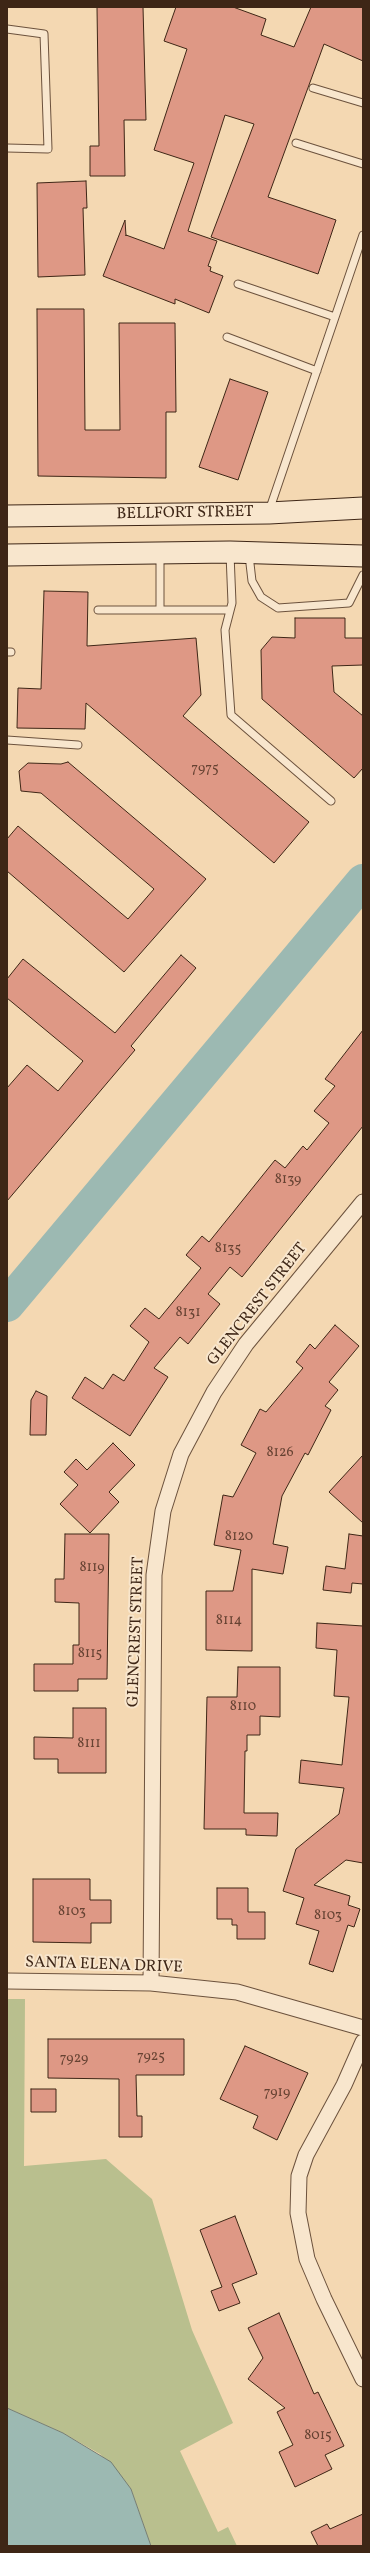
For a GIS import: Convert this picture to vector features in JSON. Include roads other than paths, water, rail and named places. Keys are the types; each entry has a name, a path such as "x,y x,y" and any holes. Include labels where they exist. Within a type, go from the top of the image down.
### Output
{"main road":[{"name":"BELLFORT STREET","path":"7,516 269,513 363,508"},
{"path":"7,555 240,552 363,556"}],"street":[{"name":"GLENCREST STREET","path":"151,1983 154,1575 163,1511 181,1454 214,1392 246,1344 363,1202"},
{"name":"SANTA ELENA DRIVE","path":"7,1981 151,1983 237,1992 363,2028"},
{"path":"363,2042 344,2085 306,2155 300,2176 298,2213 307,2259 324,2300 363,2379"}],"lane":[{"path":"7,29 44,34 48,149 7,148"},
{"path":"313,88 363,103"},
{"path":"296,143 363,164"},
{"path":"269,513 363,235"},
{"path":"238,284 335,318"},
{"path":"227,337 317,371"},
{"path":"240,552 261,597 278,608 349,603 363,575"},
{"path":"240,552 225,630 231,715 331,801"},
{"path":"160,553 160,610"},
{"path":"98,610 230,610"},
{"path":"7,740 78,745"}],"water":[{"path":"7,2408 63,2433 111,2462 131,2489 151,2546 7,2546"}],"waterway":[{"path":"7,1305 363,881"}]}
